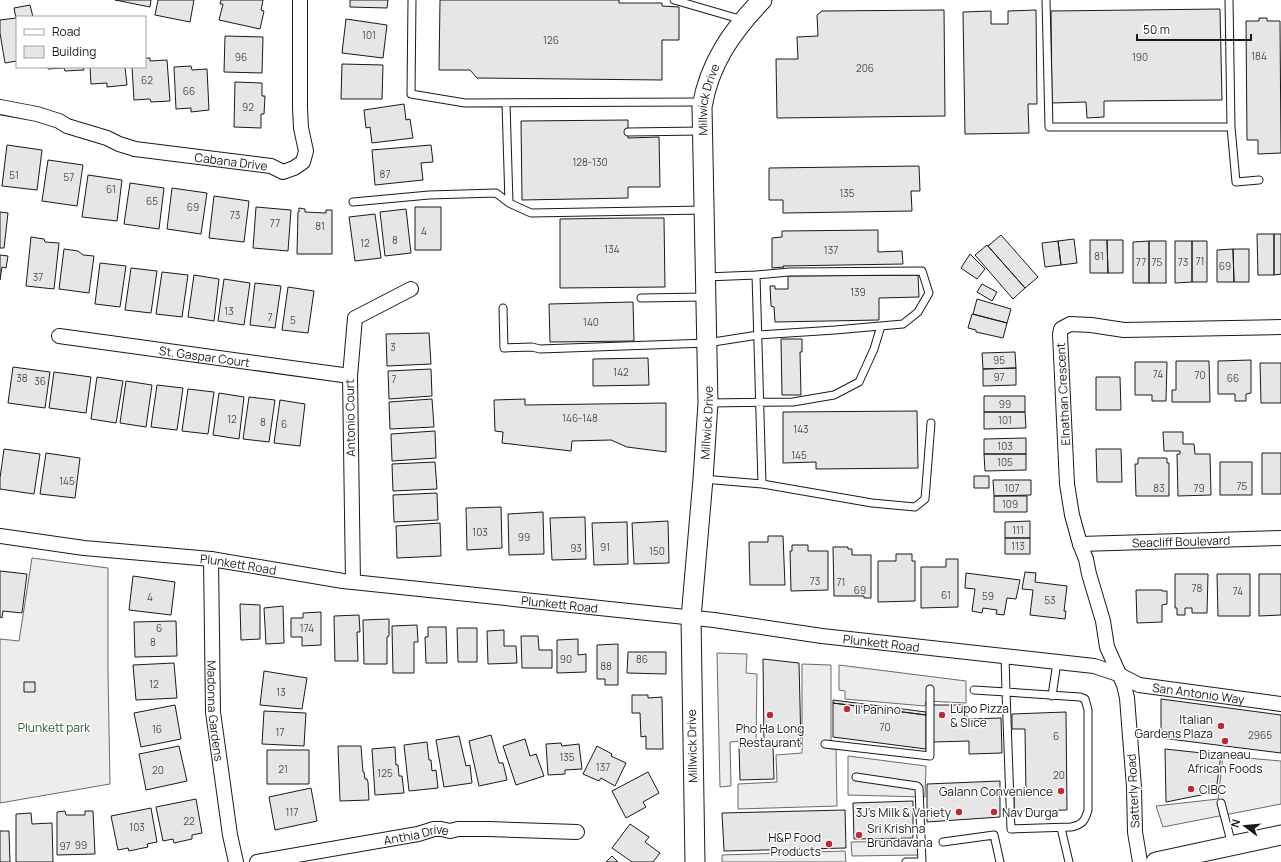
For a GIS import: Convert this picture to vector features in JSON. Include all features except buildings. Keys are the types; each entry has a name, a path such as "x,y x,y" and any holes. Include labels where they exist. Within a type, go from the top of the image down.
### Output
{"street":[{"name":"Cabana Drive","path":"0,108 37,114 135,148 270,166 283,172 294,168 303,162 306,151 301,128 300,108 300,0"},
{"name":"Millwick Drive","path":"695,862 691,618 708,403 702,131 703,102 704,93 709,78 722,51 732,34 762,0"},
{"name":"Antonio Court","path":"353,582 350,376 355,318 411,289"},
{"name":"Elnathan Crescent","path":"1118,674 1107,647 1103,622 1094,595 1086,559 1072,515 1067,484 1060,339 1061,329 1070,324 1091,325 1124,330 1281,327"},
{"name":"St. Gaspar Court","path":"59,336 350,376"},
{"name":"Plunkett Road","path":"0,536 84,548 211,559 353,582 745,624 822,636 1094,666 1118,674"},
{"name":"Seacliff Boulevard","path":"1080,544 1281,538"},
{"name":"Madonna Gardens","path":"211,559 213,712 230,835 236,862"},
{"name":"San Antonio Way","path":"1118,674 1138,685 1281,704"},
{"name":"Satterly Road","path":"1118,674 1124,685 1127,698 1134,786 1135,832 1140,862"},
{"name":"Anthia Drive","path":"257,862 418,834 441,828 450,831 458,829 489,829 577,832"},
{"path":"1156,862 1281,835"}],"lane":[{"path":"412,0 411,94 465,103 703,102"},
{"path":"674,0 744,20"},
{"path":"1046,0 1049,127 1232,126"},
{"path":"1229,0 1232,126 1236,182 1259,180"},
{"path":"506,104 509,203"},
{"path":"628,132 702,131"},
{"path":"353,202 429,195 496,193 509,203 531,213 704,210"},
{"path":"503,308 504,348 532,347 540,349 706,343 758,335 903,324 918,312 929,293 922,271 789,272 705,277"},
{"path":"756,275 762,484"},
{"path":"641,298 706,297"},
{"path":"708,403 793,402 834,395 858,382 874,350 881,326"},
{"path":"703,479 762,484 872,503 915,507 925,499 931,423"},
{"path":"974,690 1006,692 1052,696 1080,697 1085,699 1088,710 1088,810 1083,823 1078,826 1061,828 1011,829 1006,692 1005,656"},
{"path":"1052,696 1057,662"},
{"path":"824,744 930,756 930,689"},
{"path":"856,777 917,786 919,788 922,862 906,862"},
{"path":"1221,804 1232,846"},
{"path":"1061,828 1069,862"},
{"path":"943,842 994,835 1000,862"}],"shaded area":[{"name":"Plunkett park","path":"32,558 108,568 110,784 0,803 0,639 19,641"},
{"path":"717,653 747,654 746,673 757,674 756,740 730,742 731,786 720,787"},
{"path":"802,664 831,665 831,749 836,749 837,806 738,809 738,784 777,782 776,755 802,753"},
{"path":"839,665 966,681 966,703 926,701 925,706 845,699 845,691 839,690"},
{"path":"848,756 926,766 925,797 848,795"},
{"path":"1223,756 1281,761 1281,804 1163,827 1156,806 1218,799"},
{"path":"917,841 918,855 852,856 851,842"},
{"path":"845,851 846,862 722,862 722,855"}],"place":[{"name":"Il Panino","path":"847,709"},
{"name":"Pho Ha Long Restaurant","path":"770,715"},
{"name":"Lupo Pizza & Slice","path":"942,715"},
{"name":"Italian Gardens Plaza","path":"1221,726"},
{"name":"Dizaneau African Foods","path":"1225,741"},
{"name":"CIBC","path":"1191,789"},
{"name":"Galann Convenience","path":"1061,791"},
{"name":"3J's Milk & Variety","path":"959,812"},
{"name":"Nav Durga","path":"994,812"},
{"name":"Sri Krishna Brundavana","path":"859,835"},
{"name":"H&P Food Products","path":"829,844"}]}
